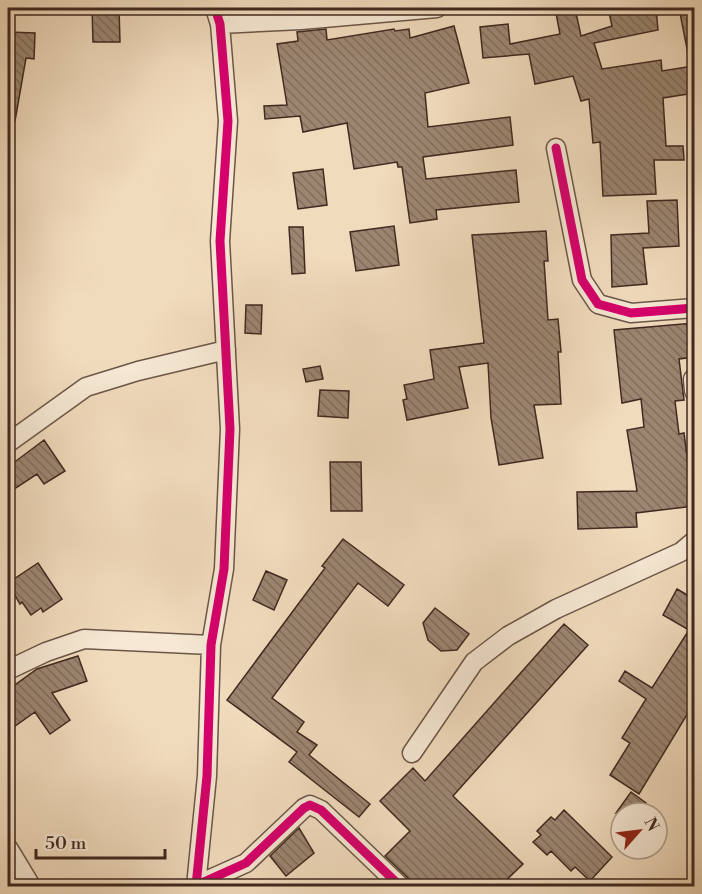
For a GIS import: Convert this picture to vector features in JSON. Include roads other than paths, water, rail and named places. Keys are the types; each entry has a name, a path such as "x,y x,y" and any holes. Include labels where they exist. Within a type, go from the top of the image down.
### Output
{"street":[{"path":"196,886 207,776 211,645 224,569 230,429 220,241 228,121 218,16 300,20 437,8"},
{"path":"556,148 582,280 598,304 631,313 694,308"},
{"path":"8,443 86,387 226,350"},
{"path":"412,753 474,662 508,636 556,609 681,552 694,541"},
{"path":"8,670 46,652 84,639 211,645"},
{"path":"196,886 246,863 304,808 310,805 321,810 400,886"},
{"path":"8,848 31,886"}]}
